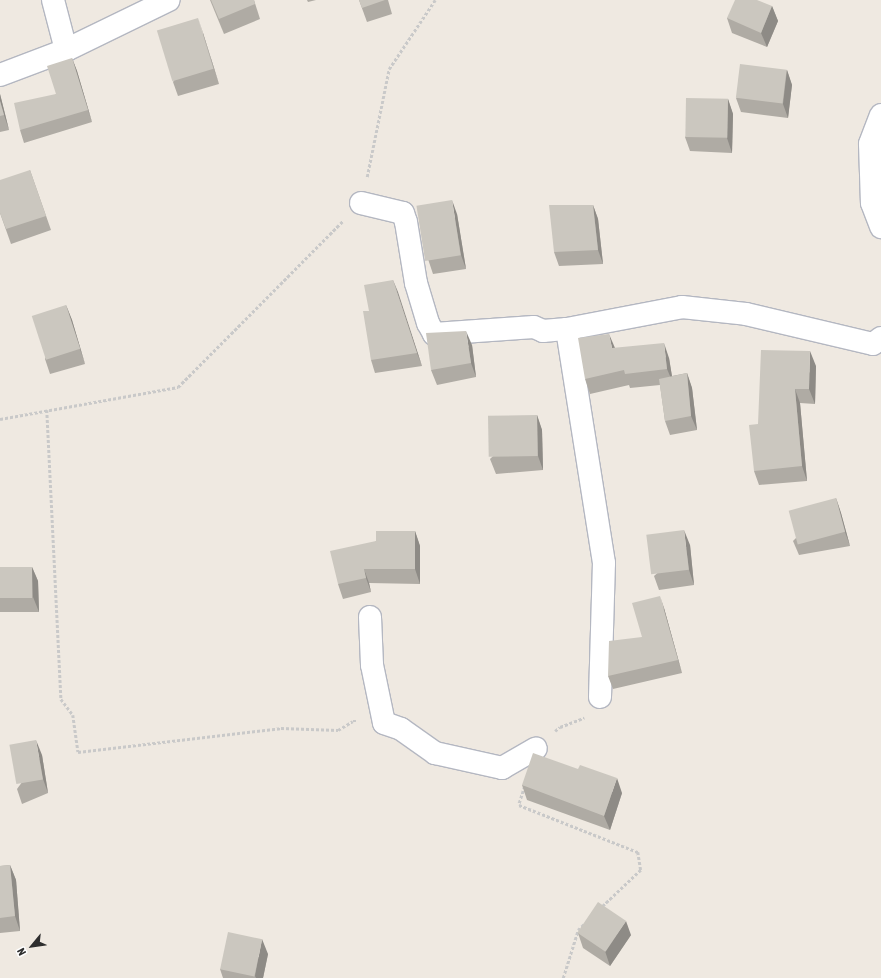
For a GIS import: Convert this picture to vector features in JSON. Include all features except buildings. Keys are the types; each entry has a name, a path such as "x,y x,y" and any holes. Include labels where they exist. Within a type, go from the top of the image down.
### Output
{"street":[{"path":"53,0 66,50"},
{"path":"0,75 66,50 169,0"},
{"path":"881,114 870,144 872,203 881,226"},
{"path":"361,202 403,213 406,222 416,283 428,324 434,334 534,327 544,331 567,329 682,307 746,314 873,344 881,338"},
{"path":"567,329 604,563 600,697"},
{"path":"370,617 372,665 384,723 401,729 435,753 502,768 536,748"}],"path":[{"path":"0,419 178,387 361,202 389,69 436,0"},
{"path":"47,410 61,699 73,715 78,752 281,728 338,730 352,721 384,723"},
{"path":"600,697 587,717 560,726 536,748 519,805 638,852 641,870 601,908"},
{"path":"563,978 578,930 590,919"}]}
